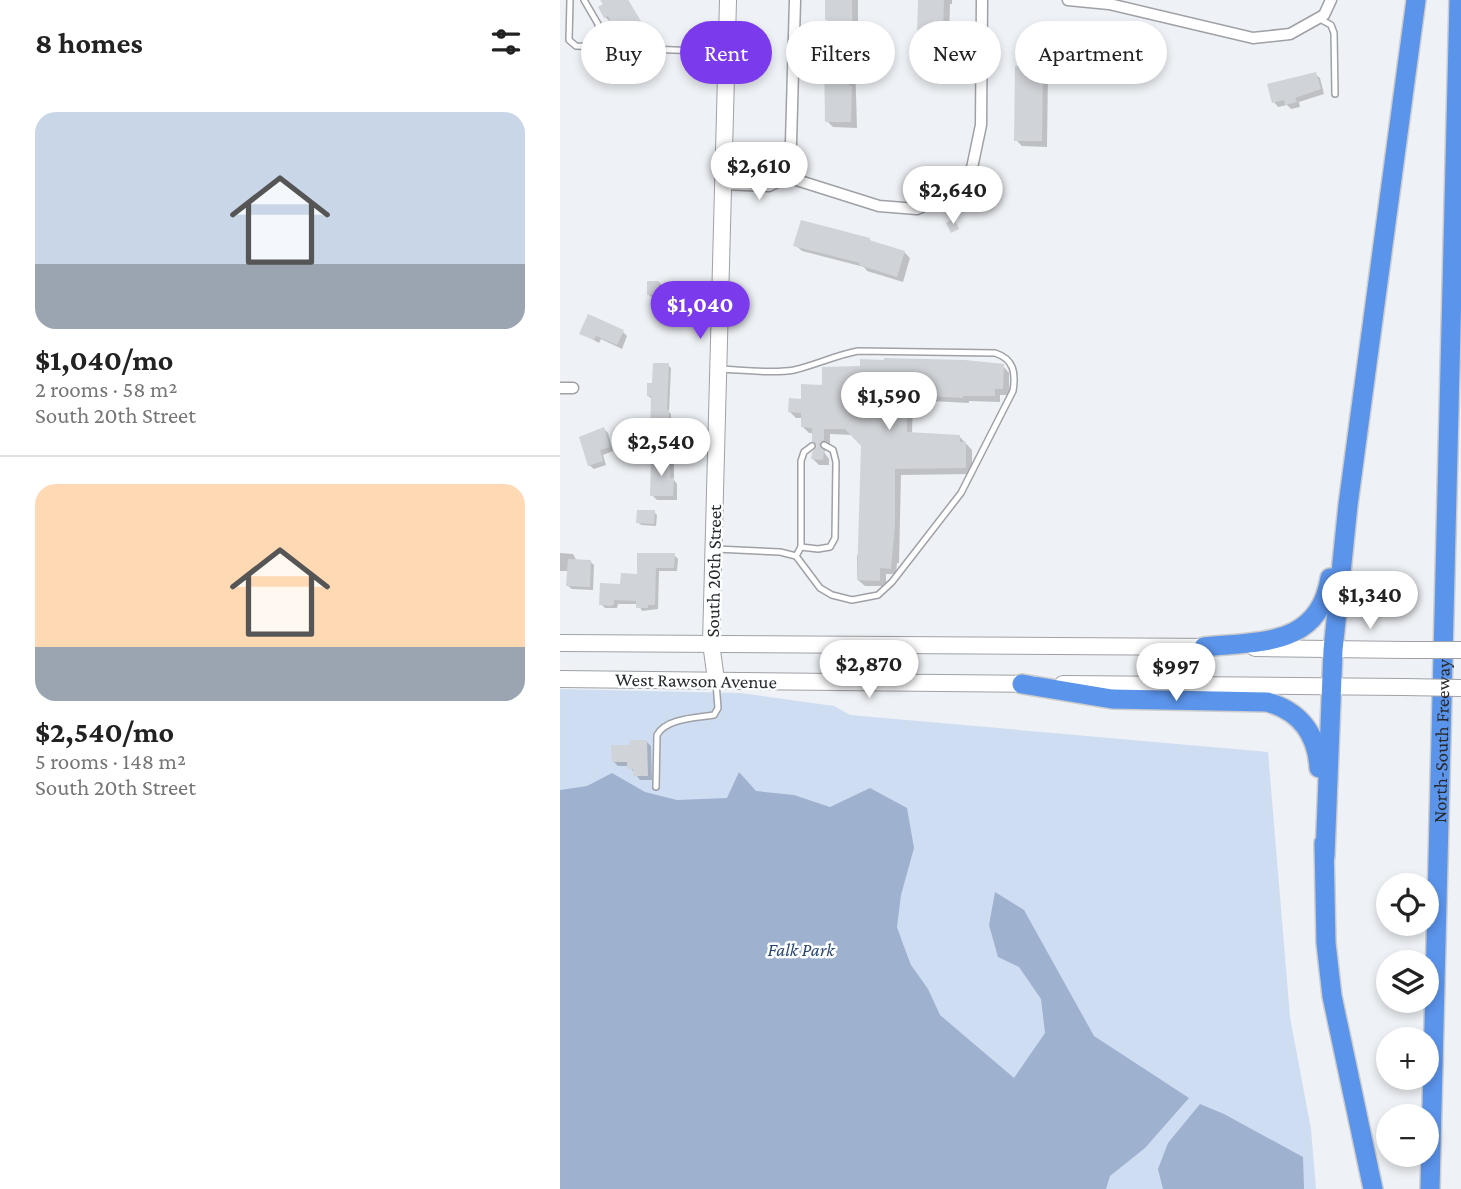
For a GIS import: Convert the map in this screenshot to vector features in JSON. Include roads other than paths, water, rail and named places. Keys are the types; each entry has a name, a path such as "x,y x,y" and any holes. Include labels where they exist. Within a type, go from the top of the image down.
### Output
{"highway":[{"path":"1373,1189 1332,996 1326,943 1325,856 1331,686 1348,505 1416,0"},
{"name":"North-South Freeway","path":"1430,1189 1459,0"},
{"path":"1204,647 1267,640 1310,624 1325,600 1336,543 1348,505"},
{"path":"1022,684 1112,699 1267,702 1286,709 1309,730 1318,751 1325,856"}],"main road":[{"name":"South 20th Street","path":"727,21 728,0"},
{"name":"South 20th Street","path":"716,680 711,643 725,84"},
{"name":"West Rawson Avenue","path":"560,643 1461,650"},
{"name":"West Rawson Avenue","path":"560,679 1461,688"}],"street":[{"path":"788,178 795,0"},
{"path":"723,166 773,170 788,178 878,206 917,209 950,194 972,168 981,125 982,0"},
{"path":"1068,0 1109,4 1253,38 1290,34 1324,15 1331,0"},
{"path":"722,184 769,186 788,178"},
{"path":"560,388 573,388"}],"lane":[{"path":"570,0 569,40 576,46 581,46"},
{"path":"584,0 596,21"},
{"path":"1318,18 1331,26 1334,33 1335,94"},
{"path":"714,548 780,552 796,556 820,588 832,595 852,600 878,595 892,582 961,493 1013,391 1016,377 1013,365 1005,356 995,353 858,351 839,354 823,362 791,371 718,369"},
{"path":"801,547 830,547 835,538 836,461 833,450 824,445"},
{"path":"796,556 801,547 801,461 804,452 812,446"},
{"path":"656,787 657,735 660,729 670,724 714,715 718,708 716,680"}],"park label":[{"name":"Falk Park","path":"801,949"}]}
